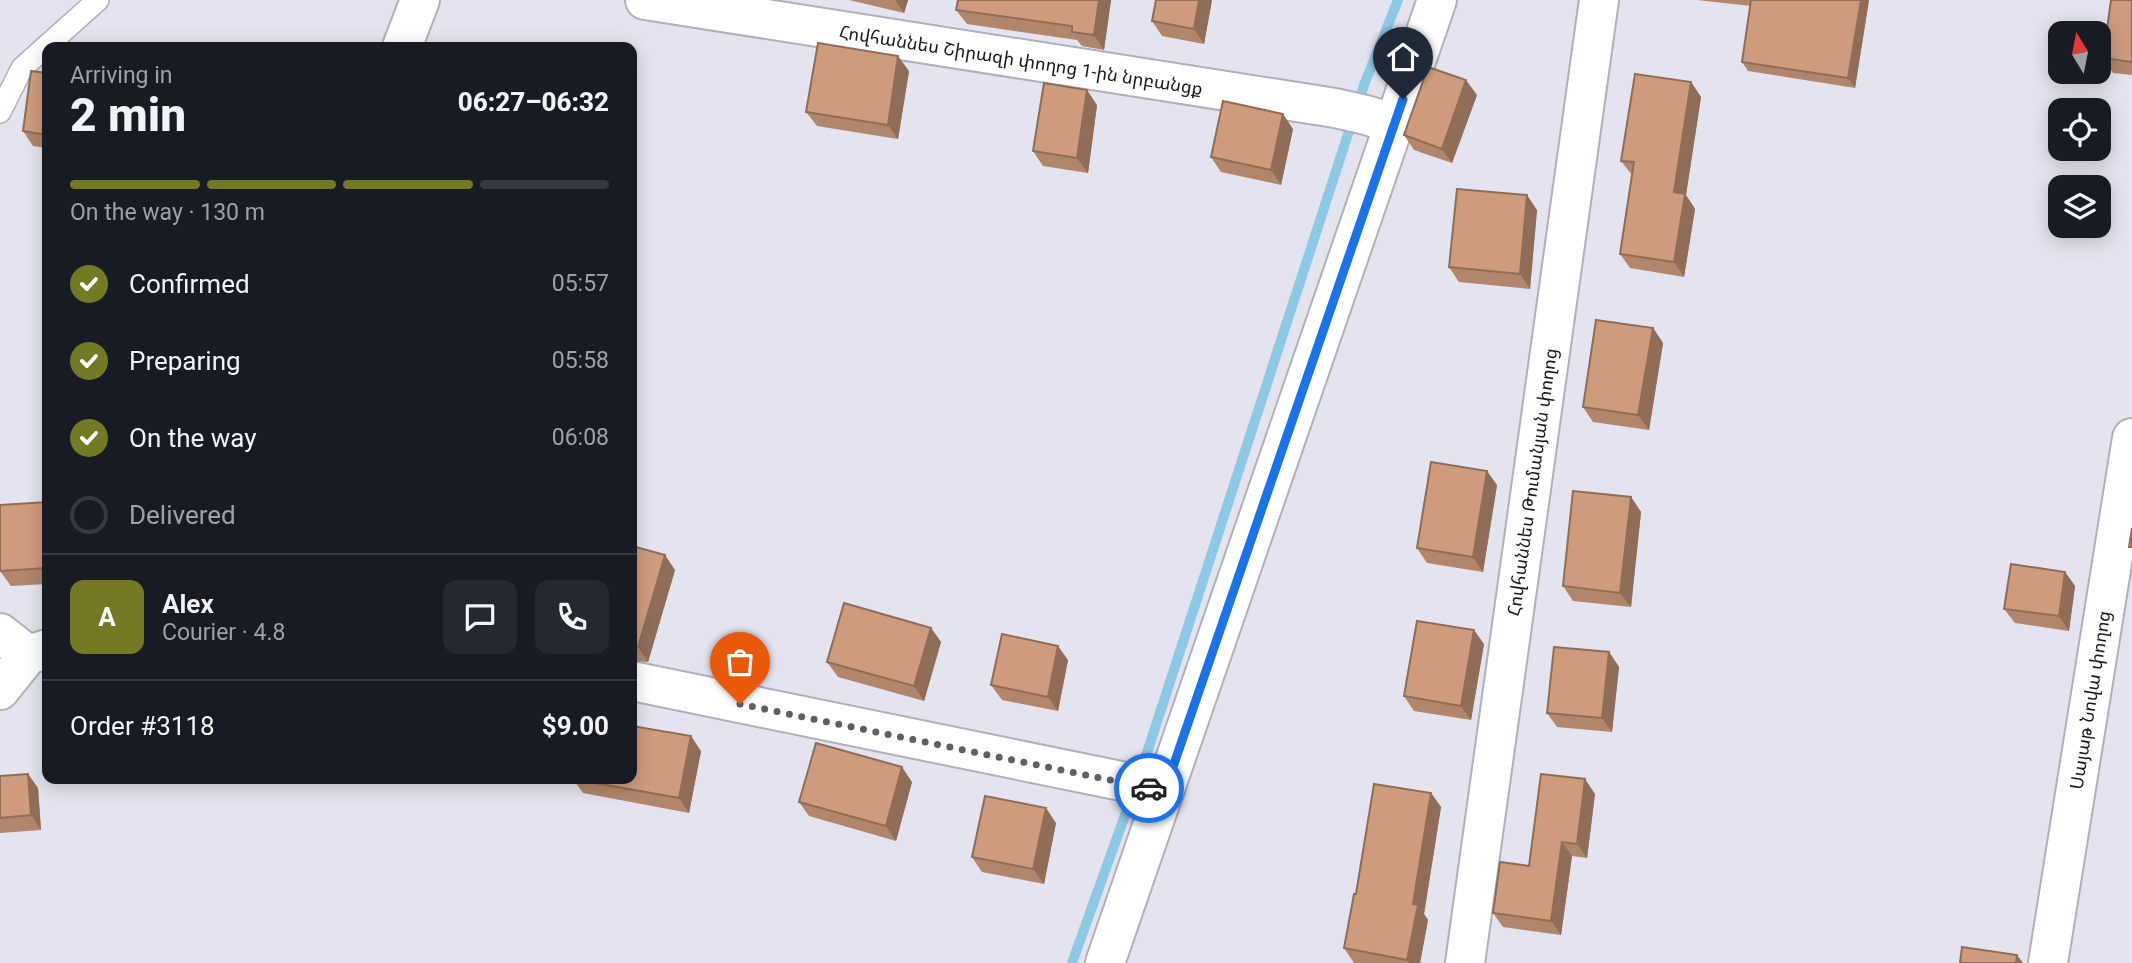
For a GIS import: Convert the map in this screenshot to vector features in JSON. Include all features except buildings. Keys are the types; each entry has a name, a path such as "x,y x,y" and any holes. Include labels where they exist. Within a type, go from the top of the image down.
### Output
{"street":[{"path":"404,42 420,0"},
{"name":"Հովհաննես Շիրազի փողոց 1-ին նրբանցք","path":"645,0 1335,108 1395,124"},
{"path":"1105,963 1145,787 1395,124 1437,0"},
{"name":"Հովհաննես Թումանյան փողոց","path":"1465,963 1599,0"},
{"name":"Սայաթ Նովա փողոց","path":"2048,963 2132,438"},
{"path":"0,690 25,646"},
{"path":"637,682 1145,787"}],"lane":[{"path":"51,42 98,0"},
{"path":"0,112 22,68 42,50"}],"waterway":[{"path":"1072,963 1143,765 1364,85 1398,0"}],"way so far":[{"path":"740,704 1149,788"}],"route":[{"path":"1149,788 1165,790 1403,99"}]}
